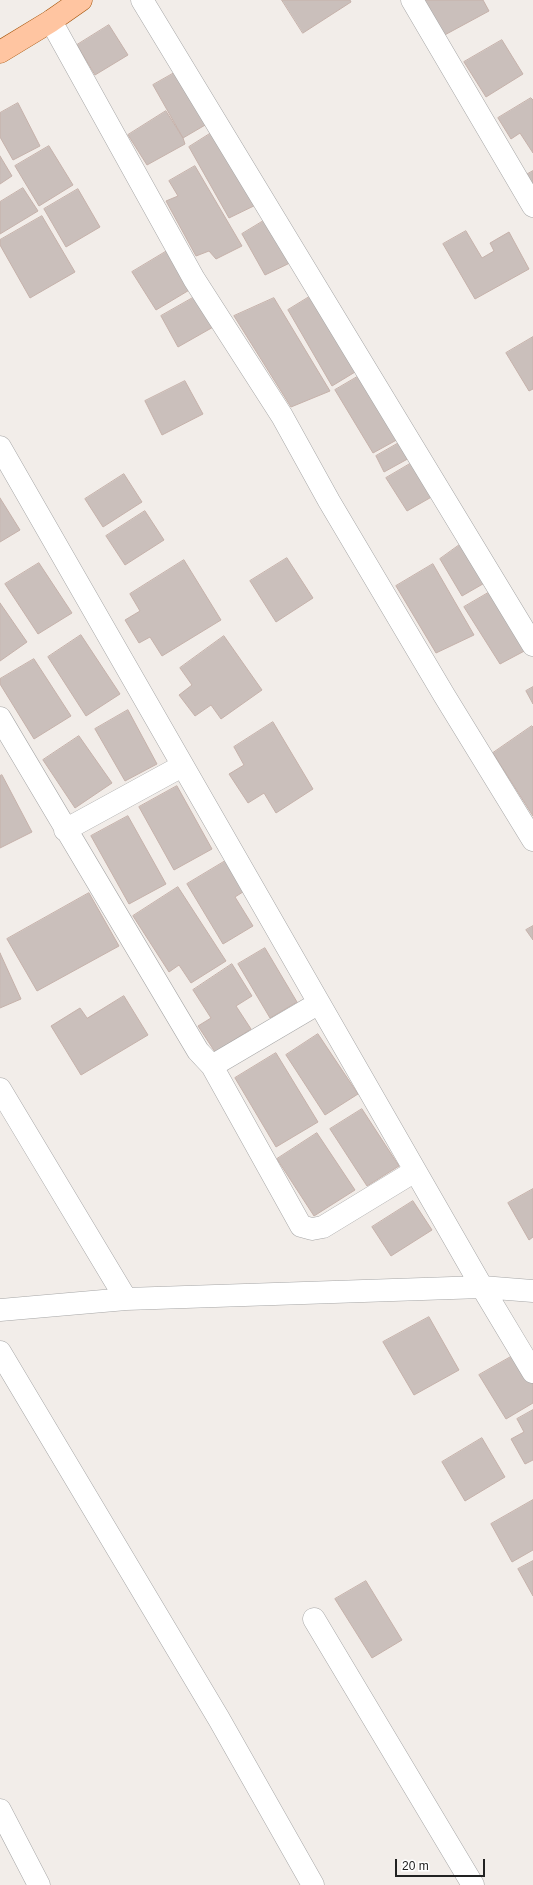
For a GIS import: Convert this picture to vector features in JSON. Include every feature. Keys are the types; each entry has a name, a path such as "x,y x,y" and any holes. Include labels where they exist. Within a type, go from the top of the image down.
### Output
{"main road":[{"path":"0,52 81,0"}],"street":[{"path":"142,0 533,645"},
{"path":"412,0 533,206"},
{"path":"50,21 194,279 282,416 329,501 440,688 533,840"},
{"path":"0,447 415,1172 533,1372"},
{"path":"0,718 65,830 198,1051 212,1066 301,1226 312,1229 323,1227 415,1172"},
{"path":"65,830 182,766"},
{"path":"212,1066 319,1003"},
{"path":"0,1089 126,1299"},
{"path":"0,1310 126,1299 482,1287 533,1291"},
{"path":"0,1352 219,1720 313,1885"},
{"path":"314,1619 472,1885"},
{"path":"0,1810 39,1885"}],"building":[{"path":"282,0 350,0 351,2 303,33"},
{"path":"420,0 483,0 489,11 441,37"},
{"path":"109,25 128,55 95,75 77,45"},
{"path":"502,40 523,74 486,97 464,62"},
{"path":"183,68 212,121 183,138 153,85"},
{"path":"531,98 533,100 533,153 520,133 511,139 498,118"},
{"path":"18,103 40,146 13,160 0,137 0,113"},
{"path":"166,111 183,138 185,144 147,165 128,135"},
{"path":"216,130 264,201 229,218 189,147"},
{"path":"49,146 73,185 39,206 15,166"},
{"path":"0,156 12,176 0,184"},
{"path":"195,166 242,246 216,259 209,251 196,256 166,201 178,196 169,181"},
{"path":"533,171 533,186 526,175"},
{"path":"23,188 38,211 0,234 0,202"},
{"path":"78,189 100,227 66,247 44,209"},
{"path":"42,216 75,272 30,298 0,245 0,240"},
{"path":"270,217 296,260 265,275 242,234"},
{"path":"466,231 482,258 494,251 490,243 509,232 529,269 475,299 443,244"},
{"path":"167,251 191,289 156,310 132,272"},
{"path":"319,291 360,369 332,386 288,310"},
{"path":"198,295 215,326 178,347 161,316"},
{"path":"274,298 330,391 291,407 234,316"},
{"path":"533,337 533,389 529,391 506,353"},
{"path":"364,373 402,437 373,453 335,390"},
{"path":"185,381 203,414 162,435 145,401"},
{"path":"404,440 413,456 384,472 376,456"},
{"path":"415,461 435,495 407,511 386,478"},
{"path":"124,474 142,502 103,527 85,499"},
{"path":"0,498 20,530 0,542"},
{"path":"145,511 164,540 125,565 106,536"},
{"path":"465,541 488,581 462,596 440,559"},
{"path":"287,558 313,598 276,622 250,581"},
{"path":"184,560 221,620 162,656 150,637 139,643 125,620 140,611 130,594"},
{"path":"39,563 72,613 38,634 5,584"},
{"path":"433,564 474,635 436,653 396,586"},
{"path":"495,589 530,648 500,664 464,607"},
{"path":"0,603 27,642 0,661"},
{"path":"81,635 120,694 86,716 48,657"},
{"path":"224,636 262,690 221,719 211,705 195,716 179,695 192,685 180,668"},
{"path":"34,659 71,716 34,739 0,684 0,679"},
{"path":"533,687 533,704 526,691"},
{"path":"128,710 157,764 125,781 95,729"},
{"path":"273,722 313,789 276,813 264,793 248,803 229,774 244,765 234,747"},
{"path":"532,726 533,727 533,816 493,753"},
{"path":"79,736 112,783 75,808 43,760"},
{"path":"2,775 32,832 0,848 0,776"},
{"path":"177,786 212,849 174,870 139,807"},
{"path":"128,816 166,884 129,904 91,836"},
{"path":"227,860 246,890 235,897 253,926 223,944 187,884"},
{"path":"178,887 226,961 191,983 179,965 169,972 133,916"},
{"path":"89,893 119,946 37,991 7,939"},
{"path":"533,926 533,940 526,930"},
{"path":"265,948 297,1002 270,1018 238,964"},
{"path":"0,953 21,999 0,1008"},
{"path":"232,964 252,996 236,1006 251,1029 215,1052 198,1026 211,1018 193,990"},
{"path":"124,996 148,1035 81,1075 51,1026 80,1008 87,1018"},
{"path":"318,1034 358,1094 325,1115 286,1055"},
{"path":"276,1053 318,1122 276,1147 235,1078"},
{"path":"362,1109 399,1166 367,1186 330,1129"},
{"path":"317,1133 355,1190 314,1216 277,1159"},
{"path":"533,1189 533,1237 529,1240 508,1203"},
{"path":"413,1201 432,1230 391,1256 372,1227"},
{"path":"429,1317 459,1370 414,1395 383,1342"},
{"path":"516,1354 533,1382 533,1403 506,1419 479,1375"},
{"path":"533,1410 533,1460 525,1464 511,1439 524,1432 517,1419"},
{"path":"482,1438 505,1477 465,1501 442,1462"},
{"path":"533,1500 533,1550 512,1562 491,1524"},
{"path":"533,1561 533,1596 518,1569"},
{"path":"366,1581 402,1640 372,1658 335,1599"}]}
